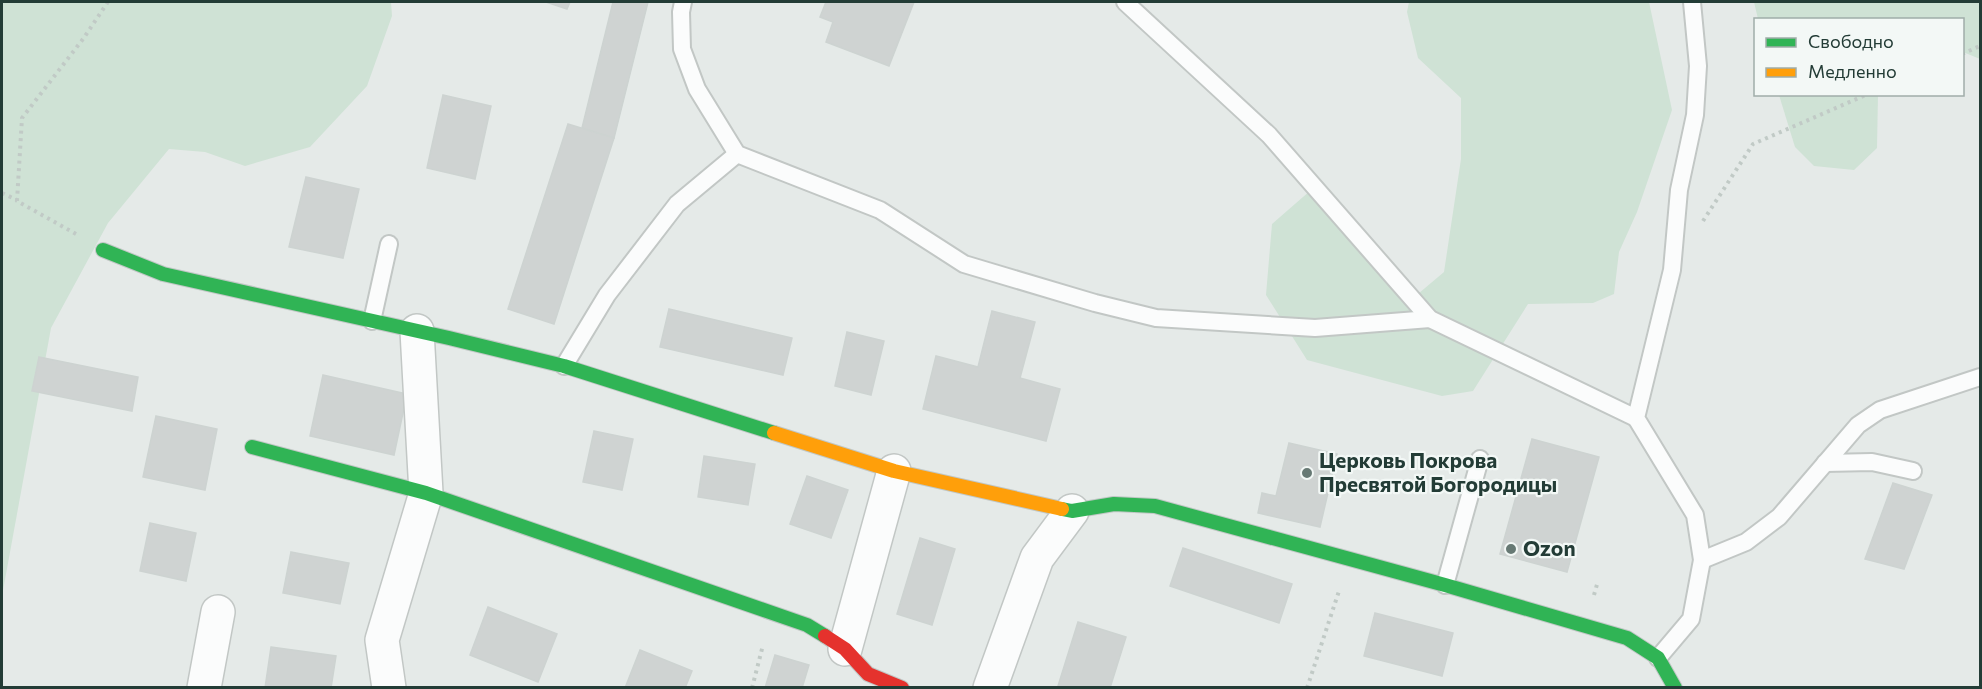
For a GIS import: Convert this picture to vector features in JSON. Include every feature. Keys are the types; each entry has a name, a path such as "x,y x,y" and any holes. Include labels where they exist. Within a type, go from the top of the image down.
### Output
{"street":[{"path":"103,250 163,274 564,366 894,471 1072,511 1114,504 1155,506 1445,585 1628,638 1658,658 1676,687"},
{"path":"389,687 382,640 426,493 417,331"},
{"path":"252,447 426,493 807,625 845,648 868,674 902,687"},
{"path":"845,648 894,471"},
{"path":"990,687 1037,558 1072,511"},
{"path":"204,687 218,612"}],"lane":[{"path":"683,2 682,49 697,89 737,154 880,210 964,264 1095,303 1156,318 1315,328 1430,319"},
{"path":"1125,2 1269,135 1430,319 1636,418 1695,515 1702,560 1691,619 1658,658"},
{"path":"1636,418 1672,270 1679,190 1695,115 1698,66 1692,2"},
{"path":"564,366 607,295 677,204 737,154"},
{"path":"372,321 389,244"},
{"path":"1702,560 1746,542 1779,517 1858,425 1880,410 1980,376"},
{"path":"1445,585 1480,459"},
{"path":"1825,463 1872,462 1913,471"}],"path":[{"path":"17,201 22,118 83,39 108,2"},
{"path":"1964,53 1980,46"},
{"path":"1672,270 1753,144 1863,96"},
{"path":"2,192 103,250"},
{"path":"1307,687 1349,559"},
{"path":"752,687 772,613"}],"green space":[{"path":"2,2 391,2 392,16 367,86 310,147 245,166 205,152 169,149 108,223 51,328 2,596"},
{"path":"1409,2 1649,2 1672,110 1637,212 1619,252 1614,294 1593,303 1528,304 1473,391 1442,396 1307,360 1266,295 1272,224 1311,190 1412,299 1444,272 1461,159 1461,98 1418,58 1407,12"},
{"path":"1754,2 1980,2 1980,59 1964,52 1964,18 1758,18"},
{"path":"1779,96 1878,96 1877,148 1854,170 1814,166 1795,147"}],"building":[{"path":"546,2 570,2 567,9"},
{"path":"613,2 648,2 614,138 582,128"},
{"path":"826,2 914,2 889,66 826,42 833,22 820,17"},
{"path":"443,95 491,106 475,179 427,168"},
{"path":"568,124 614,138 554,324 508,309"},
{"path":"306,177 359,189 343,258 289,247"},
{"path":"669,309 792,338 783,375 660,347"},
{"path":"992,311 1035,322 1020,378 1060,389 1046,441 923,409 936,356 978,367"},
{"path":"847,332 884,341 871,395 835,386"},
{"path":"39,357 138,377 132,411 32,391"},
{"path":"323,375 407,394 394,455 310,436"},
{"path":"156,416 217,429 205,490 143,477"},
{"path":"594,431 633,439 622,490 583,482"},
{"path":"1532,439 1599,457 1567,572 1500,554"},
{"name":"Церковь Покрова Пресвятой Богородицы","path":"1289,443 1337,454 1320,527 1258,513 1262,493 1276,496"},
{"path":"704,456 755,464 748,505 698,497"},
{"path":"807,476 848,490 831,538 790,524"},
{"path":"1893,483 1932,495 1904,569 1865,559"},
{"path":"150,523 196,533 186,581 140,571"},
{"path":"920,538 955,549 932,625 897,614"},
{"path":"1183,548 1292,584 1279,623 1170,586"},
{"path":"291,552 349,563 340,604 283,593"},
{"path":"488,607 557,634 538,682 470,655"},
{"path":"1375,613 1453,633 1442,676 1364,656"},
{"path":"1078,622 1126,637 1110,688 1058,686"},
{"path":"271,647 336,656 331,688 265,688"},
{"path":"640,650 692,671 685,688 625,688"},
{"path":"775,655 809,665 802,688 765,688"}],"traffic: fast":[{"path":"103,250 163,274 564,366 774,433"},
{"path":"252,447 426,493 807,625 825,636"},
{"path":"1062,509 1072,511 1114,504 1155,506 1445,585 1627,638 1658,658 1675,688"}],"traffic: slow":[{"path":"774,433 894,471 1062,509"}],"traffic: jam":[{"path":"825,636 845,649 868,674 902,688"}],"place":[{"name":"Церковь Покрова Пресвятой Богородицы","path":"1307,473"},
{"name":"Ozon","path":"1511,549"}]}
